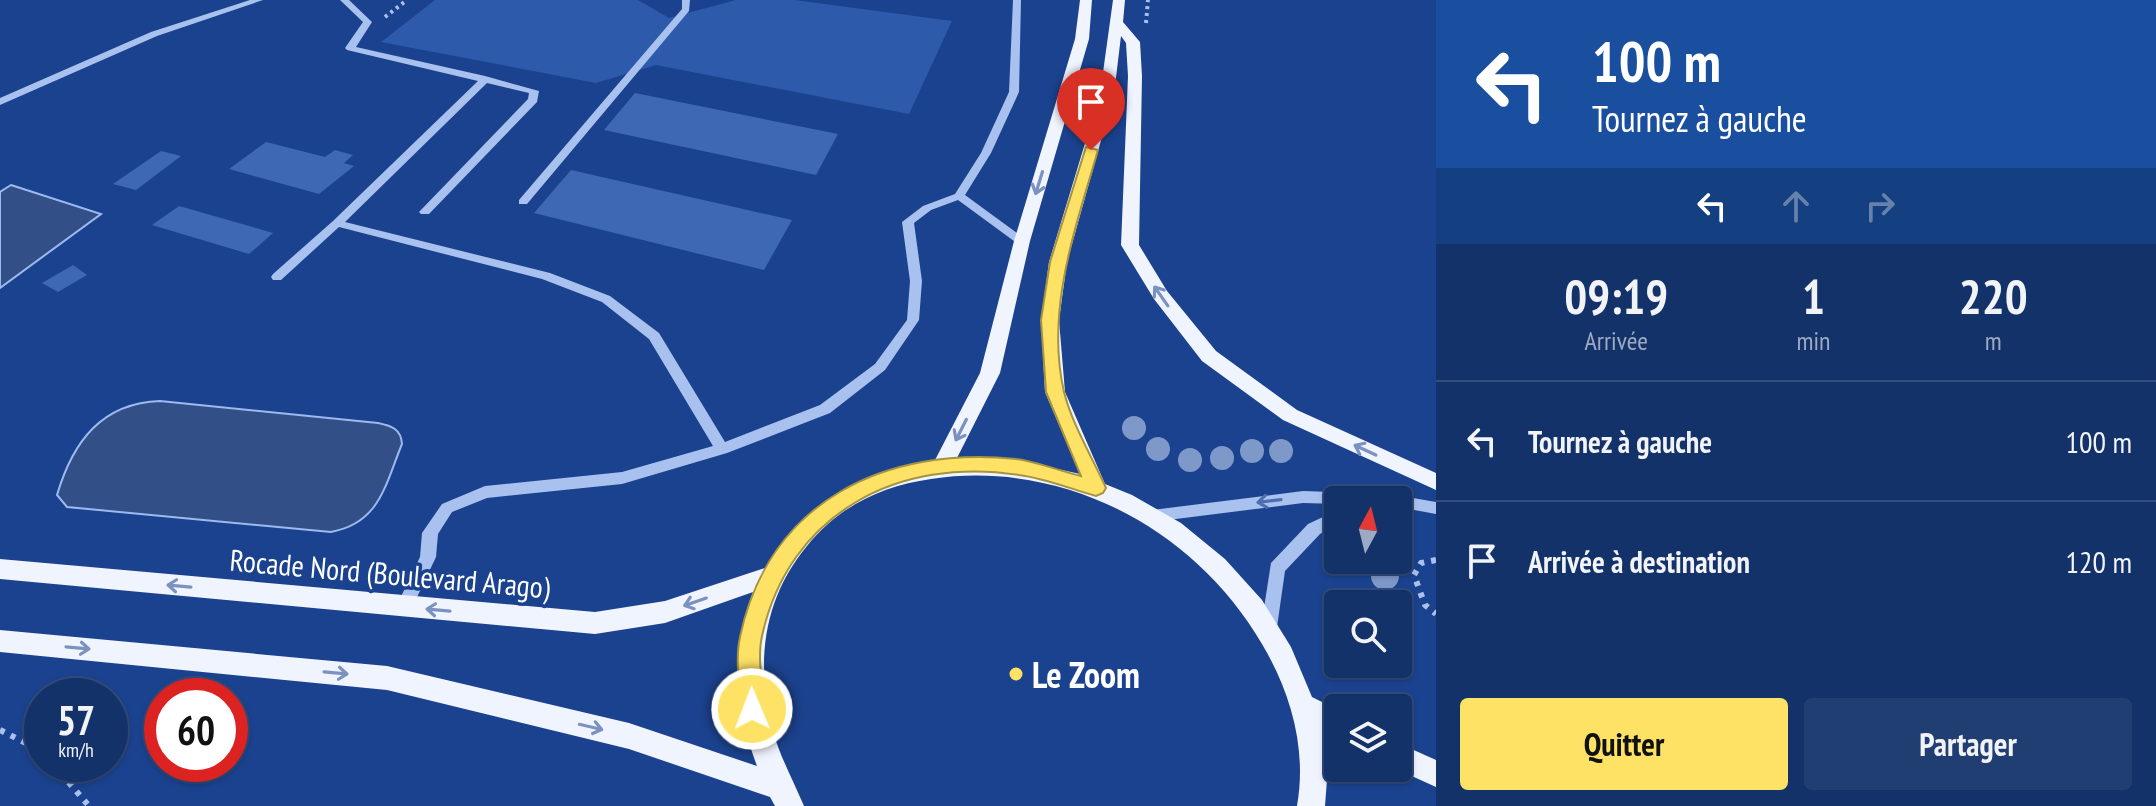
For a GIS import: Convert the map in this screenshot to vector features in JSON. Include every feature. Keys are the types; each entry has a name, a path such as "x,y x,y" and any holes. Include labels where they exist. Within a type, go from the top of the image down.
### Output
{"main road":[{"path":"943,465 990,373 1022,241 1082,39 1086,0"},
{"path":"1096,488 1055,392 1050,320 1058,262 1107,94 1119,0"},
{"path":"1117,23 1133,42 1135,76 1130,245 1160,295 1209,356 1290,415 1436,482"},
{"path":"783,796 752,709 750,639 769,577 812,520 872,483 943,465 1019,467 1096,488 1152,516 1216,565 1269,627 1306,707 1316,785 1311,806"},
{"name":"Rocade Nord (Boulevard Arago)","path":"0,569 595,623 665,612 769,577"},
{"path":"0,641 387,678 629,736 783,796"},
{"path":"1306,707 1324,717"},
{"path":"1412,763 1436,774"}],"street":[{"path":"220,0 233,9"},
{"path":"0,102 154,34 259,0"},
{"path":"344,0 368,22 350,48 534,91 533,100 425,212"},
{"path":"523,202 686,9 686,0"},
{"path":"404,607 428,557 430,533 447,508 485,492 622,478 722,449 825,409 880,367 913,320 916,281 908,222 927,208 959,196 986,153 1014,92 1019,34 1015,1"},
{"path":"277,277 485,79"},
{"path":"959,196 1022,241"},
{"path":"337,223 546,276 606,299 654,336 722,449"},
{"path":"1152,516 1303,497 1324,498"},
{"path":"1412,504 1436,508"},
{"path":"1269,627 1277,568 1314,529 1324,524"}],"path":[{"path":"1146,34 1148,0"},
{"path":"1436,560 1421,563 1414,575 1425,605 1436,614"},
{"path":"0,730 24,742"},
{"path":"68,782 89,806"}],"shaded area":[{"path":"435,0 638,0 669,18 736,0 795,0 952,21 909,114 656,65 596,83 381,42"},
{"path":"11,185 101,214 0,288 0,192"},
{"path":"160,401 378,423 395,429 402,444 385,487 371,511 347,527 331,532 67,507 57,495 72,458 93,428 122,409"}],"building":[{"path":"635,93 838,134 816,175 604,130"},
{"path":"266,142 325,157 335,150 353,155 344,163 354,166 319,194 229,169"},
{"path":"161,151 181,156 136,190 113,184"},
{"path":"571,170 792,220 764,270 534,213"},
{"path":"179,206 273,233 249,254 152,225"},
{"path":"73,265 87,275 58,292 42,283"}],"place":[{"name":"Le Zoom","path":"1016,674"}],"route":[{"path":"752,709 750,639 769,577 812,520 872,483 943,465 1019,467 1096,488 1055,392 1050,320 1058,262 1091,150"}]}
